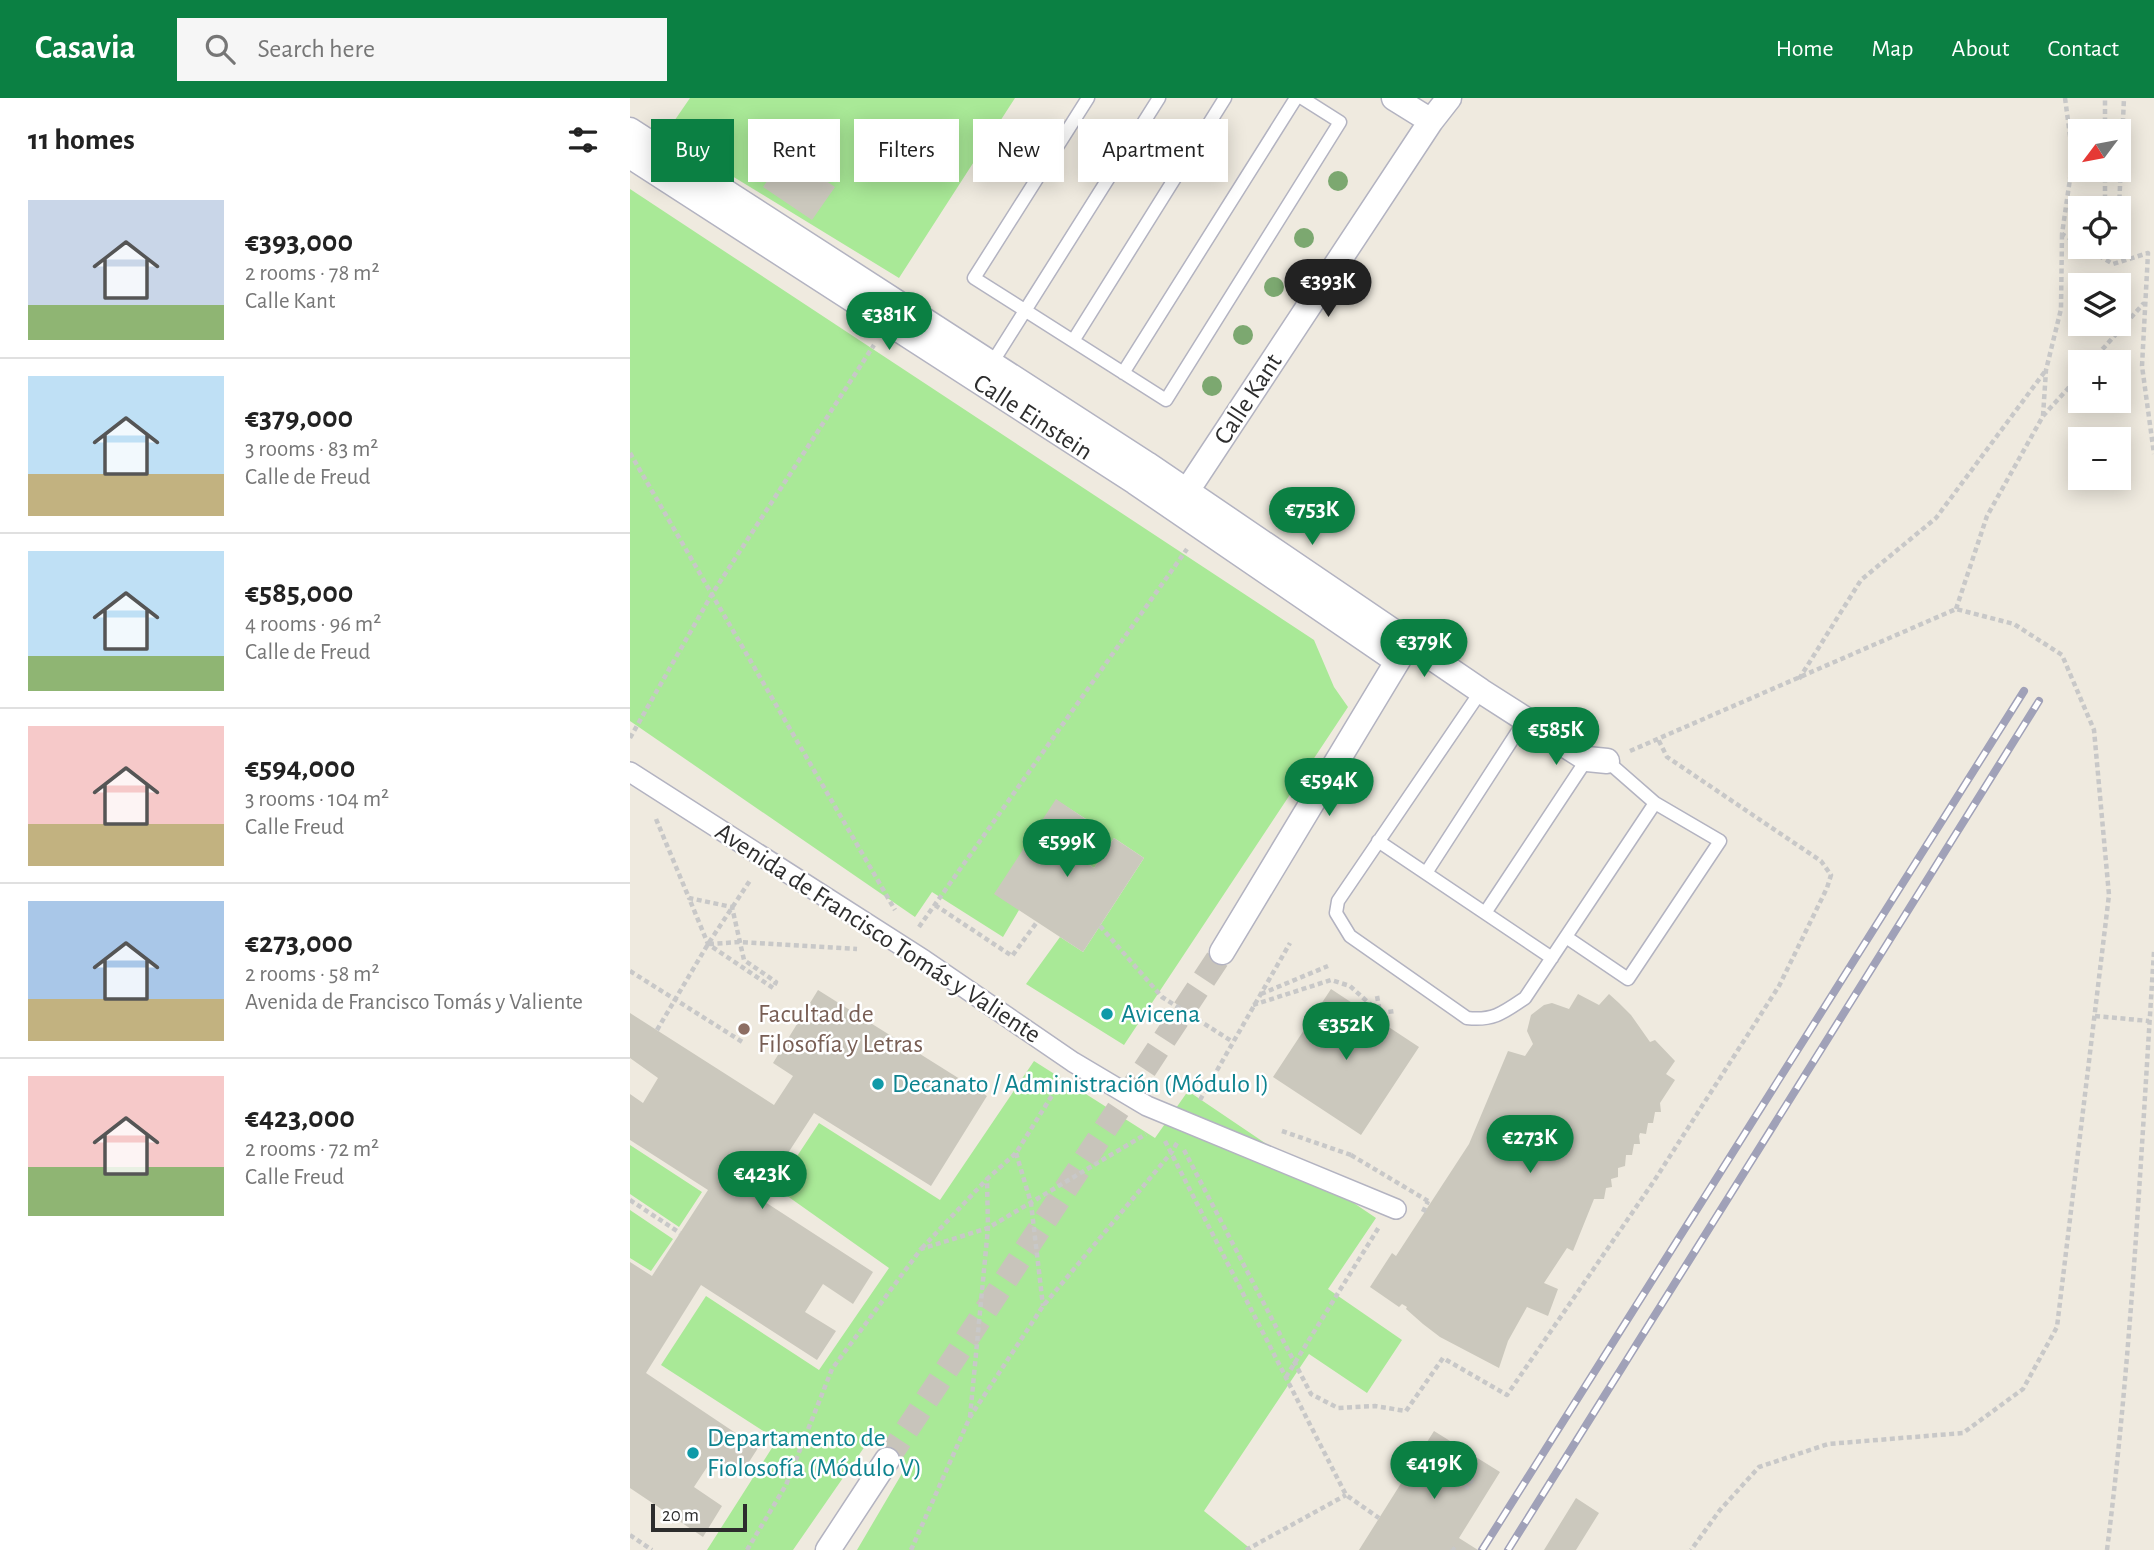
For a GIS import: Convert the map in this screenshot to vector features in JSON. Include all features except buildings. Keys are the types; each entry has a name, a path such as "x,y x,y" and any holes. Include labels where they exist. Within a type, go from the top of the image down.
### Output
{"street":[{"path":"1394,98 1431,121"},
{"name":"Calle Kant","path":"1181,500 1431,121 1449,98"},
{"name":"Calle Einstein","path":"630,130 992,363 1181,500 1201,528 1403,651"},
{"name":"Calle Einstein","path":"630,156 1181,500"},
{"path":"1181,500 1403,651 1481,691 1525,720 1597,760"},
{"path":"1222,952 1403,651"},
{"name":"Avenida de Francisco Tomás y Valiente","path":"630,772 924,960 1073,1062 1147,1105 1394,1208"},
{"path":"828,1550 887,1460"}],"lane":[{"path":"1088,98 974,278 1166,400 1340,122 1302,98"},
{"path":"992,363 1159,98"},
{"path":"1073,341 1225,98"},
{"path":"1123,373 1296,98"},
{"path":"1481,691 1338,901 1336,913 1350,936 1466,1017 1483,1019 1501,1015 1525,998 1655,803"},
{"path":"1426,873 1525,720"},
{"path":"1485,914 1597,760 1655,803 1720,841 1628,978 1566,937"},
{"path":"1378,841 1552,958"}],"path":[{"path":"2043,416 2046,370 2061,309 2062,234 2073,158 2065,98"},
{"path":"2105,98 2105,119"},
{"path":"2120,196 2124,98"},
{"path":"2062,234 2068,238"},
{"path":"2131,258 2148,253 2142,366 2154,454"},
{"path":"2104,259 2113,264 2129,259"},
{"path":"2102,350 2146,301"},
{"path":"630,738 712,594 879,338"},
{"path":"1799,679 1860,580 1936,518 2046,370"},
{"path":"1956,609 1987,516 2043,416 2068,388"},
{"path":"630,453 898,914"},
{"path":"924,960 912,937 1201,528"},
{"path":"1597,760 1658,739 1956,609 2014,624 2062,655 2094,730 2109,895 2057,1327 2024,1389 1963,1433 1828,1444 1759,1467 1720,1510 1691,1550"},
{"path":"911,1550 970,1418 1043,1306 1179,1140 1311,1394 1338,1408 1375,1406 1406,1411 1443,1358 1507,1395 1654,1181 1779,986 1831,875 1821,861 1667,757 1658,739"},
{"path":"667,796 656,820 708,944 773,988 776,982 744,960 732,908"},
{"path":"657,1030 708,944 766,859"},
{"path":"689,898 732,908"},
{"path":"935,905 1012,956 1037,922"},
{"path":"1100,926 1162,998 1233,1042"},
{"path":"708,944 740,942 859,949"},
{"path":"1212,1106 1199,1102 1290,943"},
{"path":"2107,1550 2121,1424 2154,952"},
{"path":"1260,994 1328,966"},
{"path":"630,971 744,1043"},
{"path":"1253,1005 1331,980 1350,986 1380,1013"},
{"path":"1377,996 1380,1013"},
{"path":"1380,1013 1395,1010"},
{"path":"2095,1016 2150,1021"},
{"path":"747,1550 786,1485 832,1369 921,1249 987,1179 1016,1153 1073,1062"},
{"path":"1147,1105 1346,1495 1379,1518"},
{"path":"921,1249 988,1228 1158,1127"},
{"path":"1275,1128 1351,1155 1428,1201"},
{"path":"1016,1153 1031,1203 1043,1306"},
{"path":"970,1418 988,1228 987,1179"},
{"path":"630,1200 680,1233"},
{"path":"1286,1378 1394,1208"},
{"path":"1432,1466 1440,1453 1474,1476 1466,1489"},
{"path":"1246,1550 1346,1495"},
{"path":"630,1535 652,1550"}],"green space":[{"path":"690,98 1015,98 1001,119 973,119 973,163 899,278 734,177 734,119 676,119"},
{"path":"630,189 1314,640 1334,687 1348,707 1124,1045 1026,984 1060,937 1083,952 1144,858 1114,838 1094,868 1067,850 1086,819 1056,800 1019,910 1003,937 932,892 915,917 630,721"},
{"path":"1034,1061 1155,1138 1188,1091 1376,1218 1328,1289 1402,1340 1367,1393 1309,1354 1204,1511 1252,1550 857,1550 907,1465 872,1436 793,1550 707,1550 777,1440 661,1365 706,1296 819,1370 889,1268 776,1188 819,1123 940,1200"},
{"path":"630,1145 702,1192 679,1227 630,1194"},
{"path":"630,1210 673,1239 651,1271 630,1258"}],"tunnel":[{"path":"887,1460 1222,952"}],"railway":[{"path":"1482,1550 2024,691"},
{"path":"1508,1550 2039,701"}],"place":[{"name":"Avicena","path":"1107,1014"},
{"name":"Facultad de Filosofía y Letras","path":"744,1029"},
{"name":"Decanato / Administración (Módulo I)","path":"878,1084"},
{"name":"Departamento de Fiolosofía (Módulo V)","path":"693,1453"}]}
